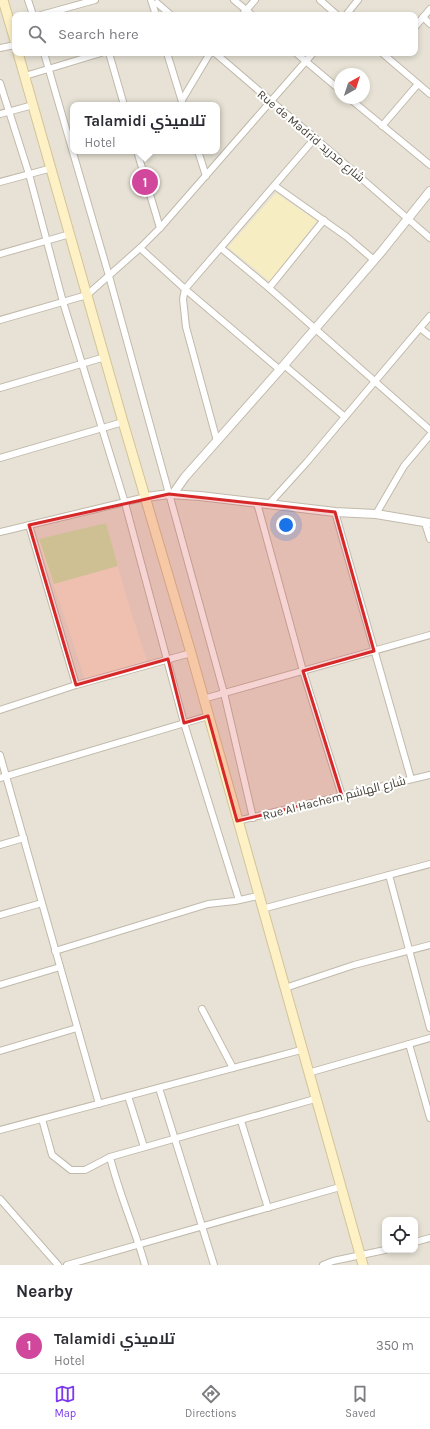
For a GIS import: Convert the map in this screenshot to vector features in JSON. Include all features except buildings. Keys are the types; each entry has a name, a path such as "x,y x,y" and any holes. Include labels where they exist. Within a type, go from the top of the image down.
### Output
{"main road":[{"path":"3,0 12,23"},
{"path":"19,56 123,422 191,653 361,1260"}],"street":[{"path":"28,0 31,12"},
{"path":"52,12 94,0"},
{"path":"234,0 243,12"},
{"path":"245,12 255,0"},
{"path":"320,0 334,12"},
{"path":"348,12 358,0"},
{"path":"155,2 156,12"},
{"path":"155,2 167,12"},
{"path":"418,24 430,9"},
{"path":"423,18 430,24"},
{"path":"0,48 12,46"},
{"path":"45,56 70,141"},
{"path":"25,76 91,56"},
{"path":"110,56 123,102"},
{"path":"168,56 183,102"},
{"path":"184,102 208,56"},
{"name":"Rue de Madrid شارع مدريد","path":"217,56 430,238"},
{"path":"300,56 334,85"},
{"path":"0,320 88,295 160,228 310,56"},
{"path":"386,56 430,94"},
{"path":"0,83 48,240 63,302 125,503 184,723 239,900"},
{"path":"382,126 418,84"},
{"path":"356,104 430,165"},
{"path":"0,114 33,105"},
{"path":"217,440 186,327 183,299 185,289 315,138"},
{"path":"74,154 171,494 224,693 253,818"},
{"path":"138,154 160,228"},
{"path":"199,154 206,176"},
{"path":"0,182 52,168"},
{"path":"275,186 357,244 374,260"},
{"path":"171,494 282,368 374,260 430,191"},
{"path":"269,288 324,220"},
{"path":"0,254 70,234"},
{"path":"140,248 185,289 345,417"},
{"path":"221,248 316,328 430,430"},
{"path":"268,504 345,417 430,316"},
{"path":"420,328 430,336"},
{"path":"0,388 105,357"},
{"path":"0,458 123,422"},
{"path":"376,514 404,466 430,435"},
{"path":"0,532 146,497 171,494 335,512 376,514 428,523 430,538"},
{"path":"256,503 303,671 342,796"},
{"path":"335,512 411,779"},
{"path":"29,525 76,685"},
{"path":"203,699 430,635"},
{"path":"0,710 76,685 191,653"},
{"path":"3,777 208,716"},
{"path":"0,755 3,777 24,838 99,1104"},
{"name":"Rue Al Hachem شارع الهاشم","path":"237,821 430,775"},
{"path":"0,845 24,838"},
{"path":"262,909 430,864"},
{"path":"389,875 430,1028"},
{"path":"55,951 203,905 258,896"},
{"path":"0,915 42,903"},
{"path":"285,988 354,965 430,945"},
{"path":"0,985 60,967"},
{"path":"202,1009 233,1068"},
{"path":"0,1051 77,1028"},
{"path":"308,1073 430,1038"},
{"path":"409,1044 430,1118"},
{"path":"0,1130 301,1050"},
{"path":"160,1088 214,1265"},
{"path":"128,1096 144,1148"},
{"path":"42,1119 52,1155 71,1170 85,1170 110,1157 316,1099"},
{"path":"240,1120 268,1208"},
{"path":"110,1157 116,1181 145,1265"},
{"path":"67,1265 340,1187"},
{"path":"0,1199 58,1265"},
{"path":"0,1210 5,1205"},
{"path":"418,1241 430,1238"},
{"path":"323,1265 333,1261 361,1260 382,1251"}],"highlighted area":[{"path":"169,494 335,512 374,651 303,671 342,796 237,821 208,716 184,723 168,659 76,685 29,525"}],"shaded area":[{"path":"0,0 430,0 430,1265 0,1265"},
{"path":"106,523 127,599 147,661 85,680 39,543"}],"green space":[{"path":"106,523 118,566 54,584 39,539"}],"sand":[{"path":"276,193 317,221 270,282 228,247"}],"place":[{"name":"Talamidi تلاميذي","path":"145,182"}]}
